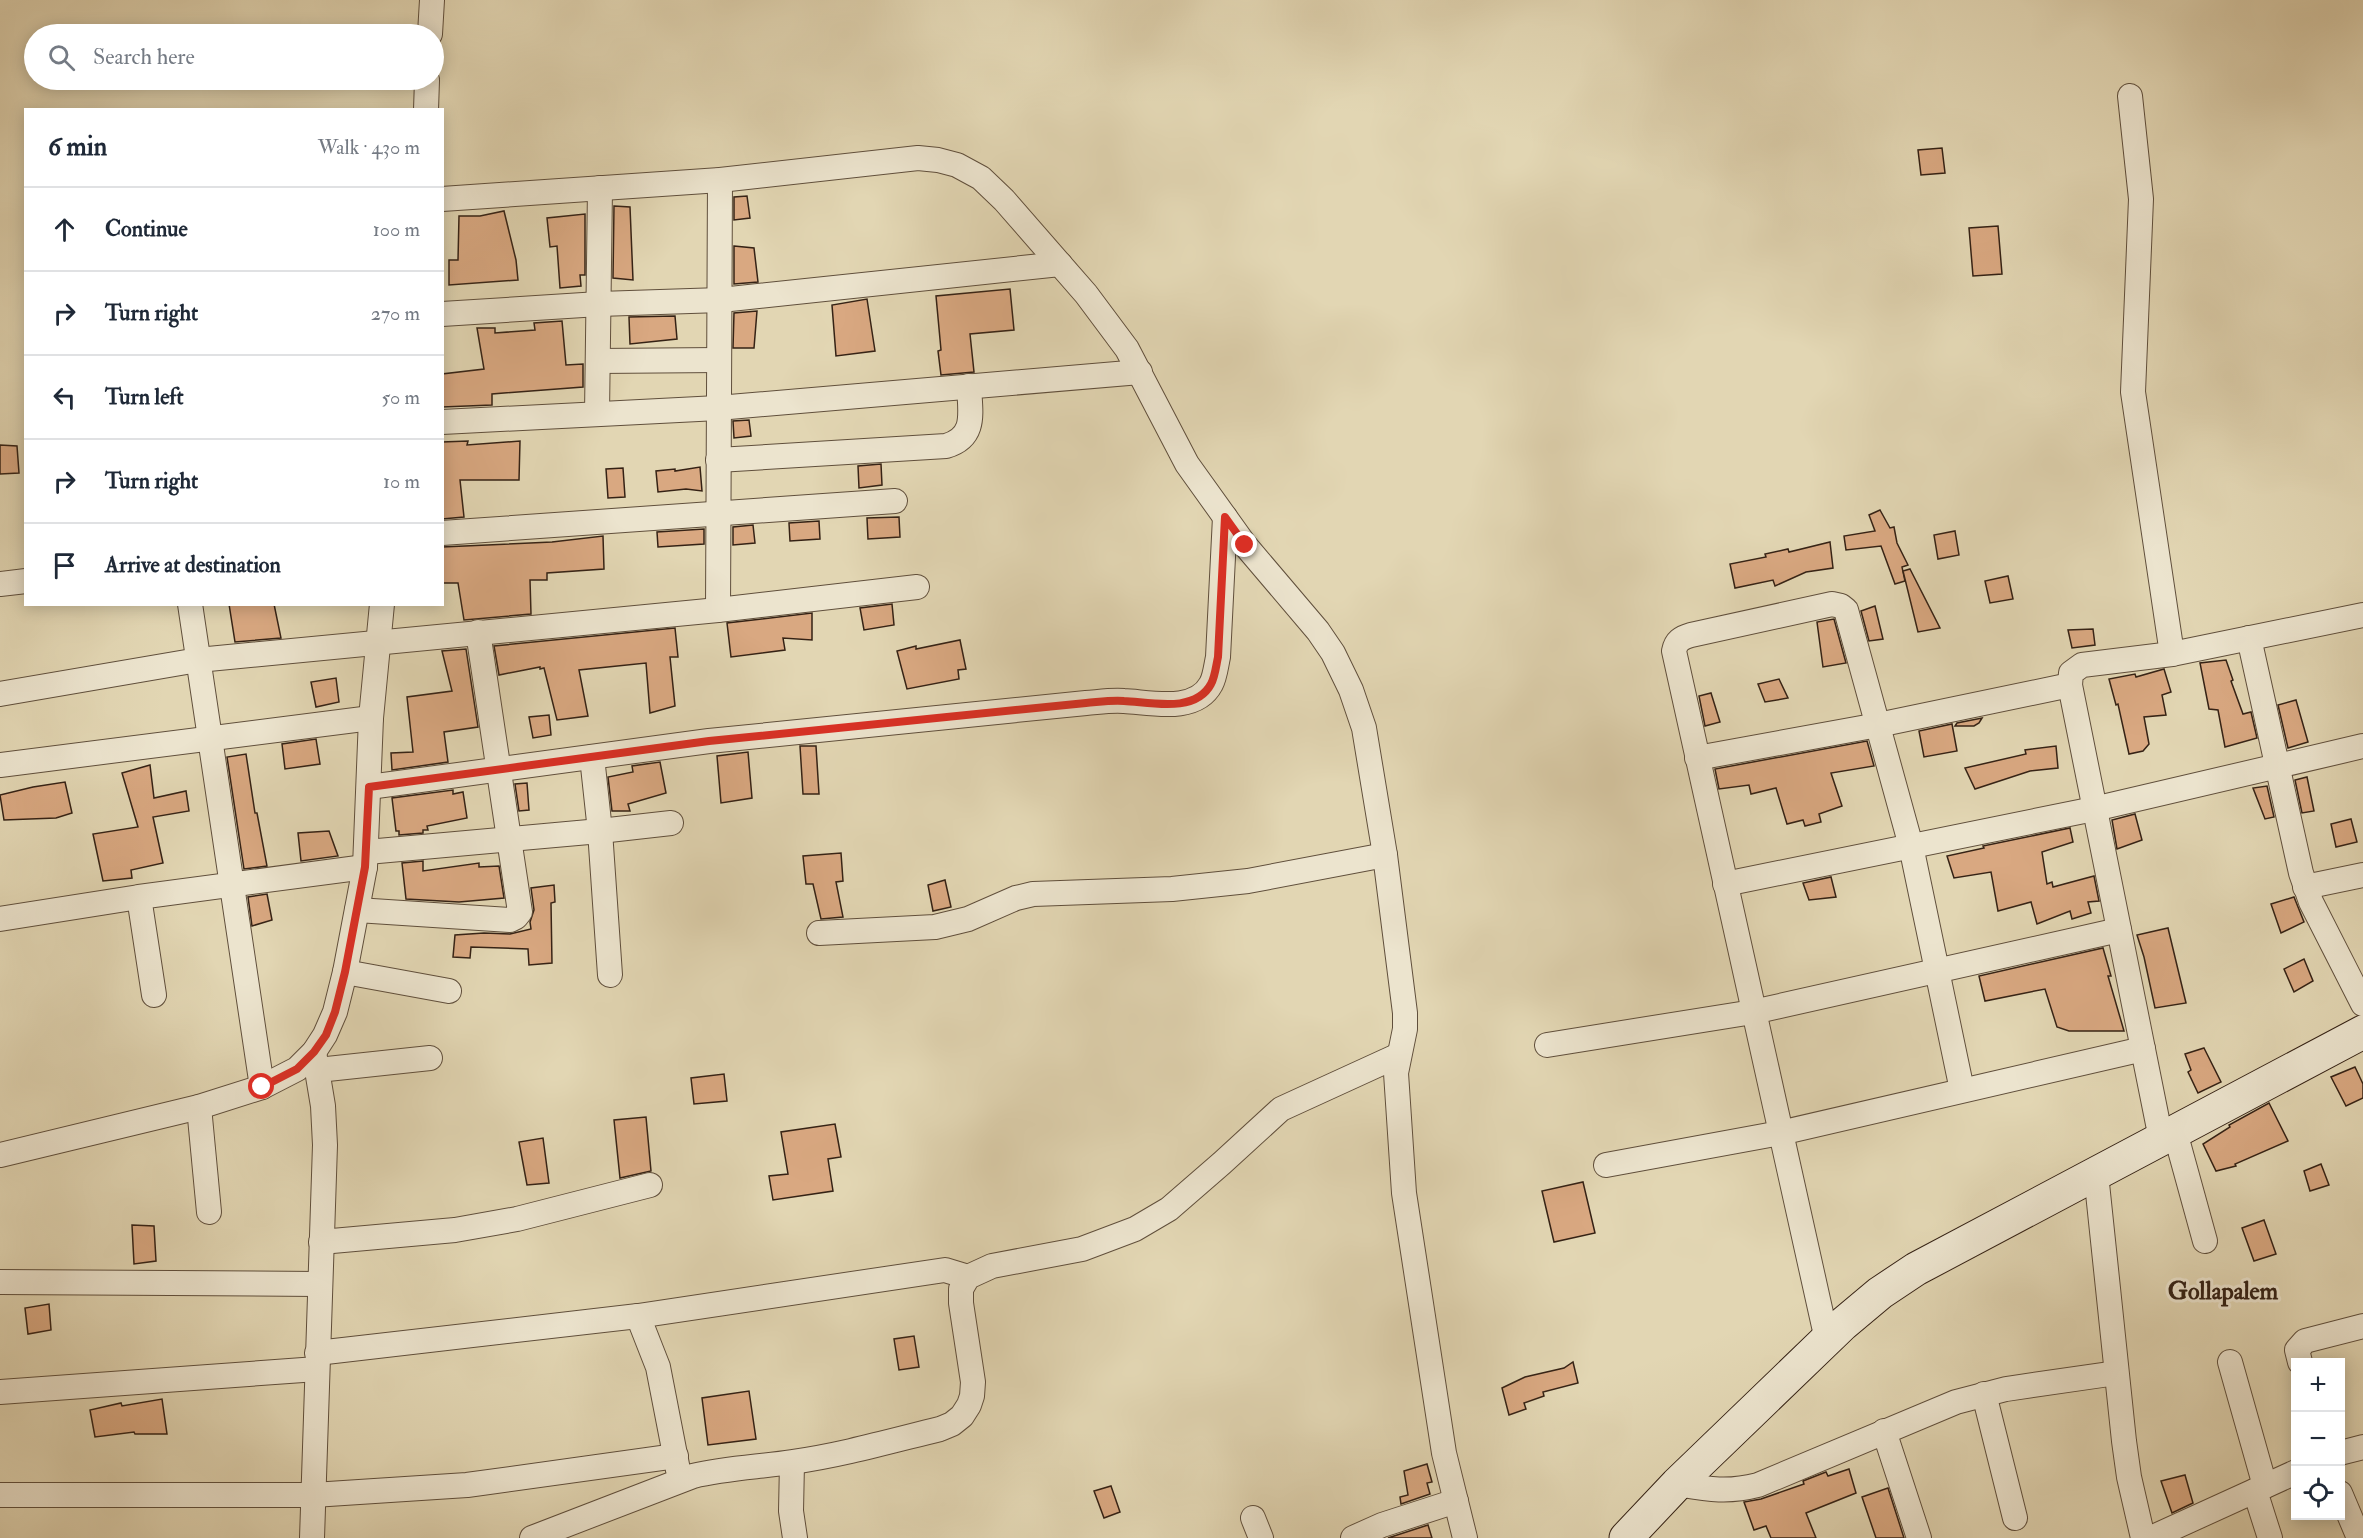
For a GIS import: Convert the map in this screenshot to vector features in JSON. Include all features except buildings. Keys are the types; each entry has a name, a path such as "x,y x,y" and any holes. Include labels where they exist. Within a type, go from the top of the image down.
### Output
{"main road":[{"path":"1626,1538 1677,1484 1827,1340 1880,1293 1916,1269 2363,1032"}],"street":[{"path":"431,24 432,0"},
{"path":"426,108 427,90"},
{"path":"2130,96 2141,199 2133,392 2172,654"},
{"path":"444,200 720,180 918,158 938,160 957,165 981,178 1004,200 1086,294 1127,349 1187,464 1245,545 1318,631 1333,653 1352,690 1364,728 1385,855 1405,1013 1405,1029 1396,1073 1404,1193 1443,1453 1465,1538"},
{"path":"718,610 720,180"},
{"path":"597,414 600,188"},
{"path":"444,314 599,304 721,300 1060,264"},
{"path":"598,361 720,360"},
{"path":"444,422 718,408 1140,372"},
{"path":"718,460 946,446 957,443 964,438 970,422 969,386"},
{"path":"444,533 895,501"},
{"path":"369,787 709,741 1086,703 1123,701 1174,705 1203,694 1210,685 1218,657 1225,517"},
{"path":"0,584 24,580"},
{"path":"0,694 198,660 718,610 917,587"},
{"path":"1827,1340 1674,651 1679,640 1691,635 1832,604 1841,606 1849,615 1911,846 1962,1090"},
{"path":"190,606 262,1087"},
{"path":"312,1538 325,1145 316,1061 335,1012 345,972 366,859 371,718 382,606"},
{"path":"2205,1241 2168,1136 2143,1049 2070,684 2071,673 2082,665 2172,654 2363,615"},
{"path":"357,910 510,920 516,917 520,906 478,632"},
{"path":"2249,638 2305,887 2363,1004"},
{"path":"1697,758 1878,724 2070,684"},
{"path":"0,765 371,718"},
{"path":"1725,884 2094,809 2363,746"},
{"path":"592,757 600,831 610,975"},
{"path":"0,919 233,885 366,859 510,839 672,823"},
{"path":"819,933 935,927 968,919 1016,898 1033,894 1172,889 1248,881 1385,855"},
{"path":"2305,887 2363,875"},
{"path":"139,897 154,995"},
{"path":"1547,1045 1753,1012 1936,969 2119,930"},
{"path":"345,972 449,991"},
{"path":"1606,1165 1780,1134 2143,1049"},
{"path":"532,1538 680,1480 719,1470 792,1462 940,1429 952,1424 969,1406 973,1382 961,1303 961,1289 968,1277 992,1266 1082,1249 1135,1229 1169,1209 1281,1109 1399,1055"},
{"path":"0,1155 199,1107 262,1087 316,1061 430,1058"},
{"path":"199,1107 209,1212"},
{"path":"2096,1174 2129,1477 2143,1538"},
{"path":"321,1242 455,1230 517,1220 650,1185"},
{"path":"0,1392 317,1361 945,1270 968,1277"},
{"path":"0,1282 319,1284"},
{"path":"638,1316 658,1367 680,1480"},
{"path":"2299,1358 2297,1350 2305,1341 2363,1326"},
{"path":"2230,1362 2270,1538"},
{"path":"1677,1484 1721,1491 1758,1485 1956,1402 1984,1394 2116,1374"},
{"path":"1984,1394 2015,1518"},
{"path":"1884,1431 1918,1538"},
{"path":"2345,1452 2363,1447"},
{"path":"0,1495 313,1495 466,1485 676,1456"},
{"path":"792,1462 791,1511 795,1538"},
{"path":"2151,1538 2291,1474"},
{"path":"1353,1538 1384,1531 1456,1501"},
{"path":"2345,1507 2359,1538"}],"district":[{"name":"Gollapalem","path":"2223,1291"}],"route":[{"path":"262,1087 297,1069 314,1052 326,1035 335,1012 365,867 369,787 709,741 1086,703 1123,701 1174,705 1203,694 1215,673 1218,657 1225,517 1245,545"}]}
